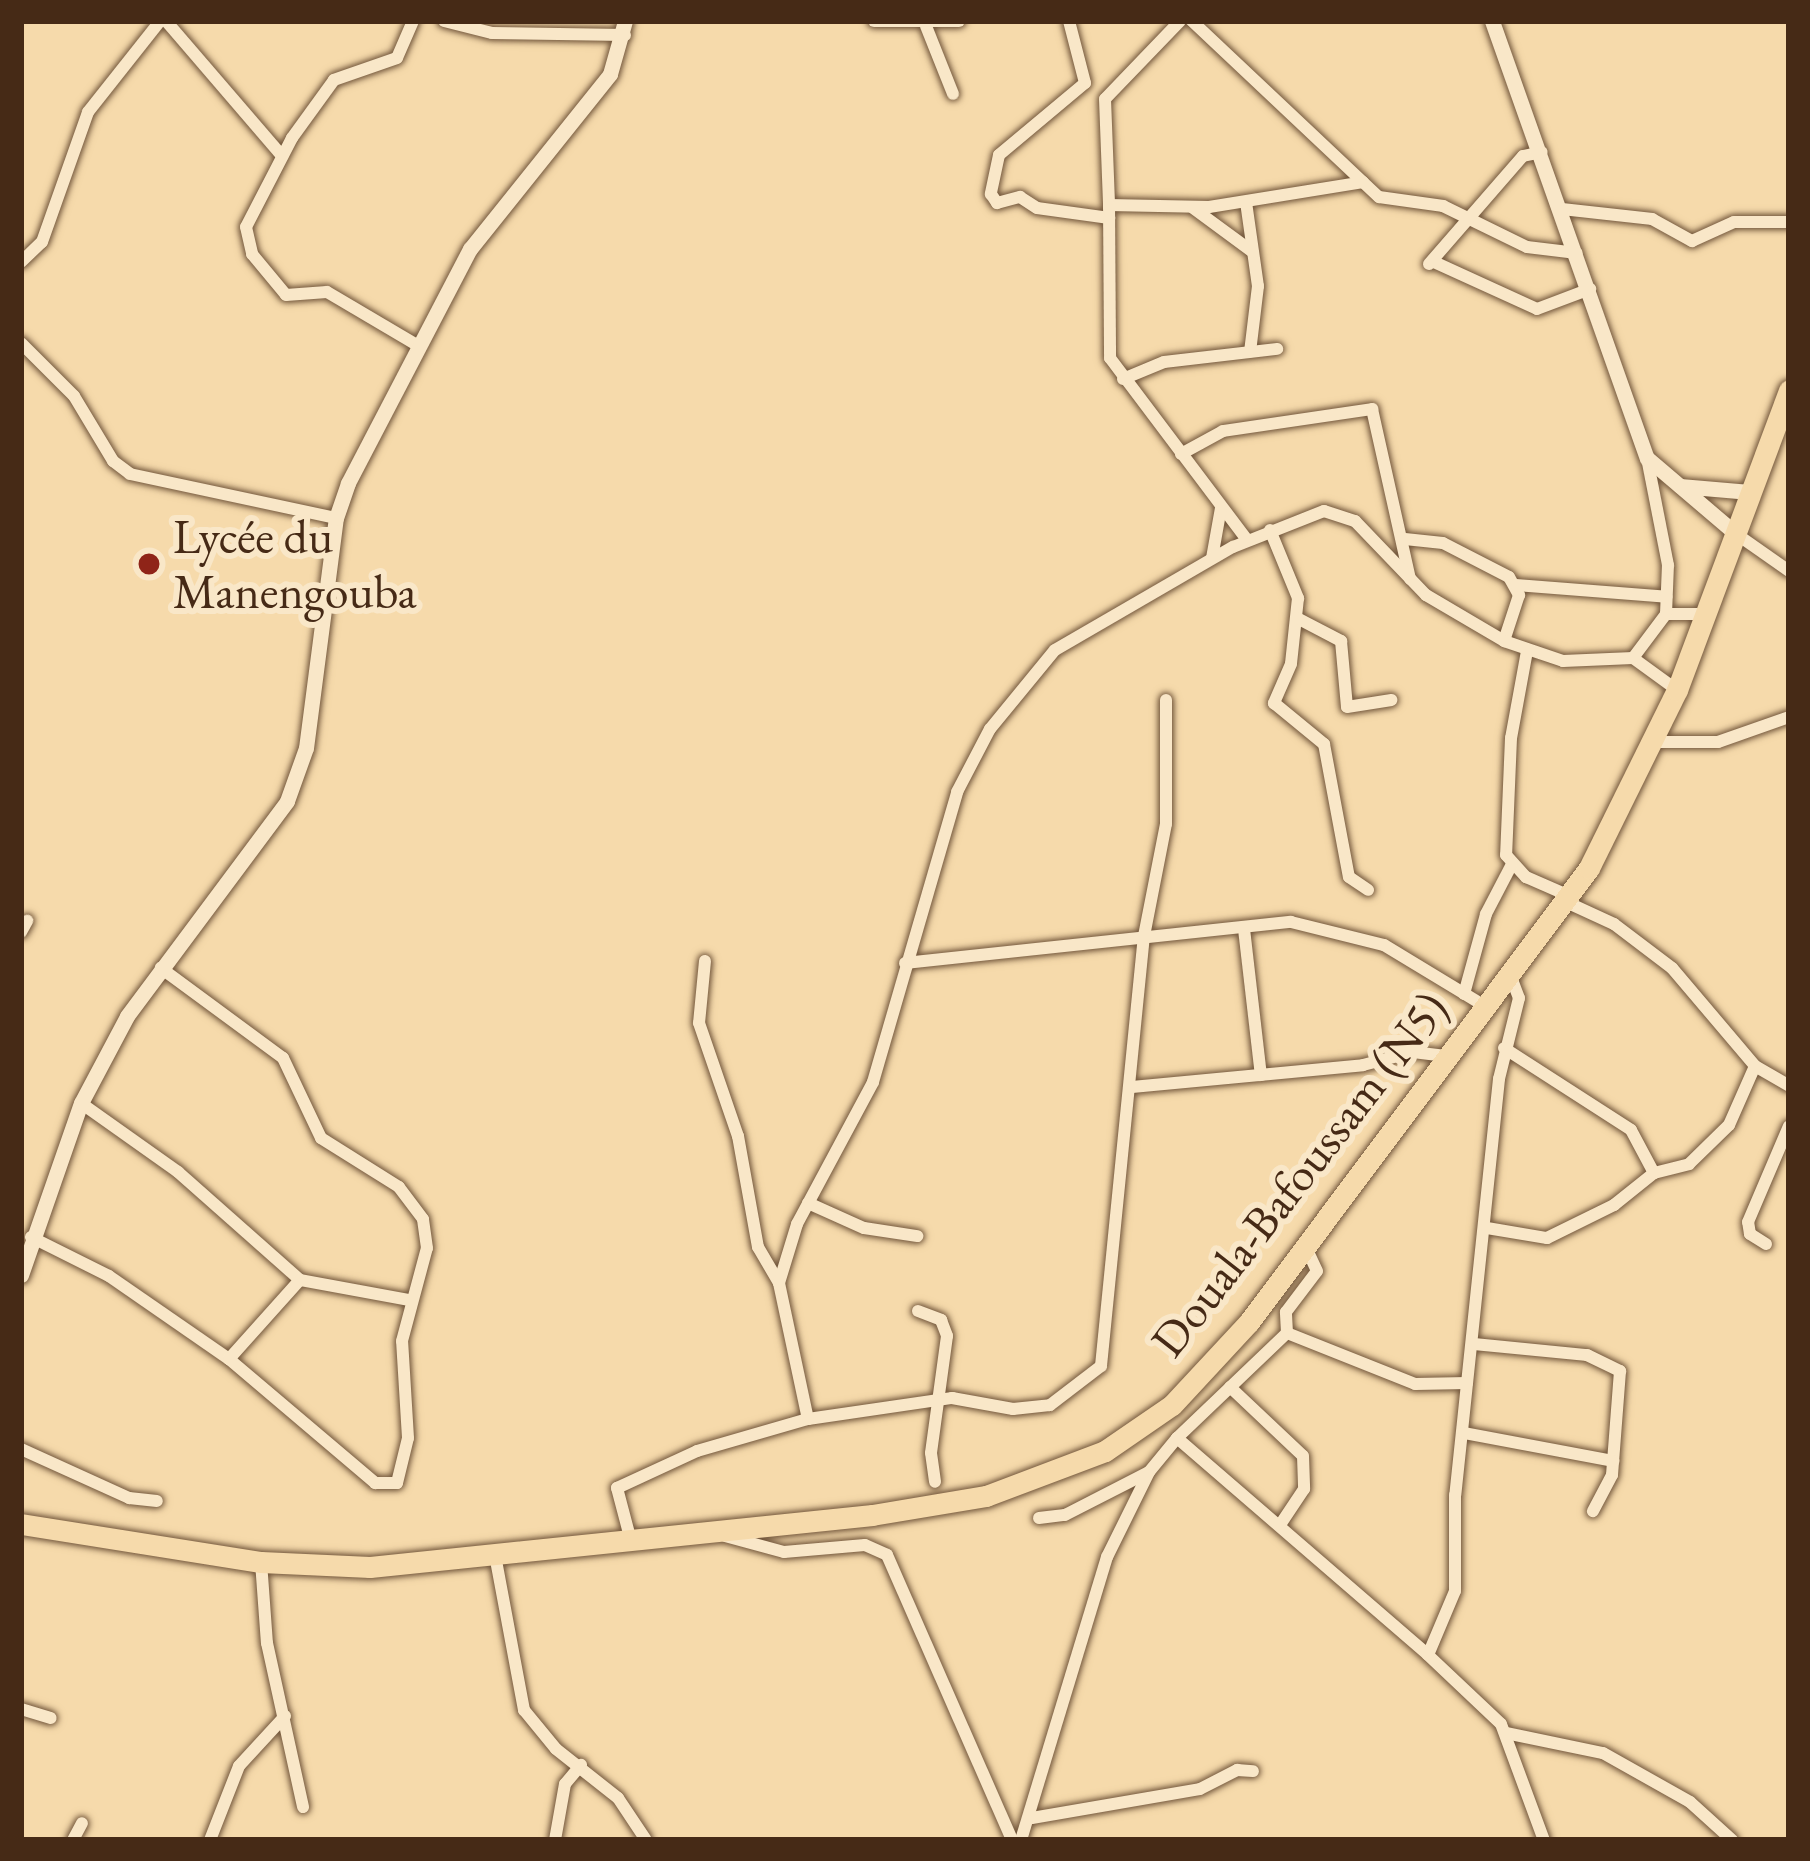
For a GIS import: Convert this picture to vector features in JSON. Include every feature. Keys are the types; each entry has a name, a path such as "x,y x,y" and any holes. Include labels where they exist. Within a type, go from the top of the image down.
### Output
{"highway":[{"name":"Douala-Bafoussam (N5)","path":"21,1524 261,1562 370,1567 725,1536 986,1496 1105,1451 1172,1405 1221,1355 1448,1057 1473,1000 1508,971 1610,836 1677,690 1750,492 1782,428 1789,390"}],"street":[{"path":"21,262 42,242 88,112 163,21 283,156"},
{"path":"412,21 397,58 334,80 283,156 246,227 261,267 294,299 327,292 417,345"},
{"path":"23,1264 81,1103 161,968 287,801 306,748 336,518 417,345 470,249 610,74 625,28 492,33 445,21"},
{"path":"874,21 926,26 959,21"},
{"path":"1070,21 1085,83 999,155 989,172 991,194 1001,203 1020,197 1037,208 1193,208 1363,182"},
{"path":"1180,21 1105,100 1107,344 1123,379 1247,540"},
{"path":"1192,21 1379,197 1426,201 1541,251 1577,253"},
{"path":"1492,21 1544,152 1647,458 1666,614 1633,658"},
{"path":"926,26 953,94"},
{"path":"1544,152 1523,155 1431,263 1537,309 1556,308 1590,289"},
{"path":"1246,202 1258,299 1250,352"},
{"path":"1193,208 1252,252"},
{"path":"1562,209 1652,219 1692,241 1734,223 1789,222"},
{"path":"21,343 74,396 113,461 130,474 336,518"},
{"path":"1123,379 1151,365 1277,349"},
{"path":"1180,454 1223,431 1372,409 1405,539 1410,580"},
{"path":"1647,458 1735,533 1789,571"},
{"path":"1681,486 1750,492"},
{"path":"1211,559 1221,507"},
{"path":"779,1283 808,1203 873,1082 958,792 1011,700 1055,650 1247,540 1311,513 1339,514 1410,580 1504,641 1527,652 1591,664 1633,658 1677,690"},
{"path":"1270,530 1296,585 1297,618 1274,703 1324,743 1349,877 1368,890"},
{"path":"1405,539 1443,543 1516,585 1667,596"},
{"path":"1504,641 1517,609 1516,585"},
{"path":"1666,614 1706,614"},
{"path":"1297,618 1341,641 1347,707 1391,700"},
{"path":"905,963 975,961 1144,936 1291,922 1347,932 1473,1000 1486,914 1512,864 1506,799 1527,652"},
{"path":"632,1545 617,1488 697,1450 808,1419 938,1400 1050,1406 1101,1366 1144,936 1166,824 1166,700"},
{"path":"1654,742 1718,742 1789,717"},
{"path":"1512,864 1614,924 1672,968 1755,1066 1789,1086"},
{"path":"1244,929 1261,1076"},
{"path":"705,962 699,1023 738,1136 758,1247 779,1283 808,1419"},
{"path":"31,1237 109,1276 229,1359 375,1483 392,1487 408,1438 401,1363 409,1300 427,1248 410,1196 333,1150 283,1058 161,968"},
{"path":"1428,1655 1455,1591 1467,1382 1504,1048 1519,998 1508,971"},
{"path":"1504,1048 1631,1130 1654,1173"},
{"path":"1132,1088 1261,1076 1413,1052 1448,1057"},
{"path":"1487,1228 1547,1238 1614,1205 1654,1173 1689,1165 1717,1143 1755,1066"},
{"path":"81,1103 178,1172 299,1280 409,1300"},
{"path":"1766,1244 1750,1234 1748,1222 1789,1126"},
{"path":"808,1203 863,1228 917,1236"},
{"path":"1017,1840 1032,1818 1106,1557 1149,1472 1177,1438 1287,1333 1286,1312 1317,1270 1305,1245"},
{"path":"229,1359 299,1280"},
{"path":"918,1311 945,1325 935,1482"},
{"path":"1287,1333 1415,1384 1467,1382"},
{"path":"1474,1344 1542,1348 1612,1364 1623,1380 1612,1460 1593,1511"},
{"path":"1230,1387 1304,1456 1304,1490 1280,1525"},
{"path":"1464,1433 1612,1460"},
{"path":"1177,1438 1428,1655 1506,1733 1544,1840"},
{"path":"21,1449 129,1498 157,1501"},
{"path":"1039,1518 1065,1515 1149,1472"},
{"path":"725,1536 784,1552 865,1545 887,1555 1017,1840"},
{"path":"495,1556 524,1710 581,1765 646,1840"},
{"path":"261,1562 263,1619 303,1807"},
{"path":"21,1709 51,1718"},
{"path":"210,1840 238,1766 285,1716"},
{"path":"1506,1733 1603,1753 1676,1793 1732,1840"},
{"path":"555,1840 565,1784 581,1765"},
{"path":"1032,1818 1200,1789 1237,1770 1253,1771"},
{"path":"74,1840 82,1823"}],"place":[{"name":"Lycée du Manengouba","path":"149,564"}]}
